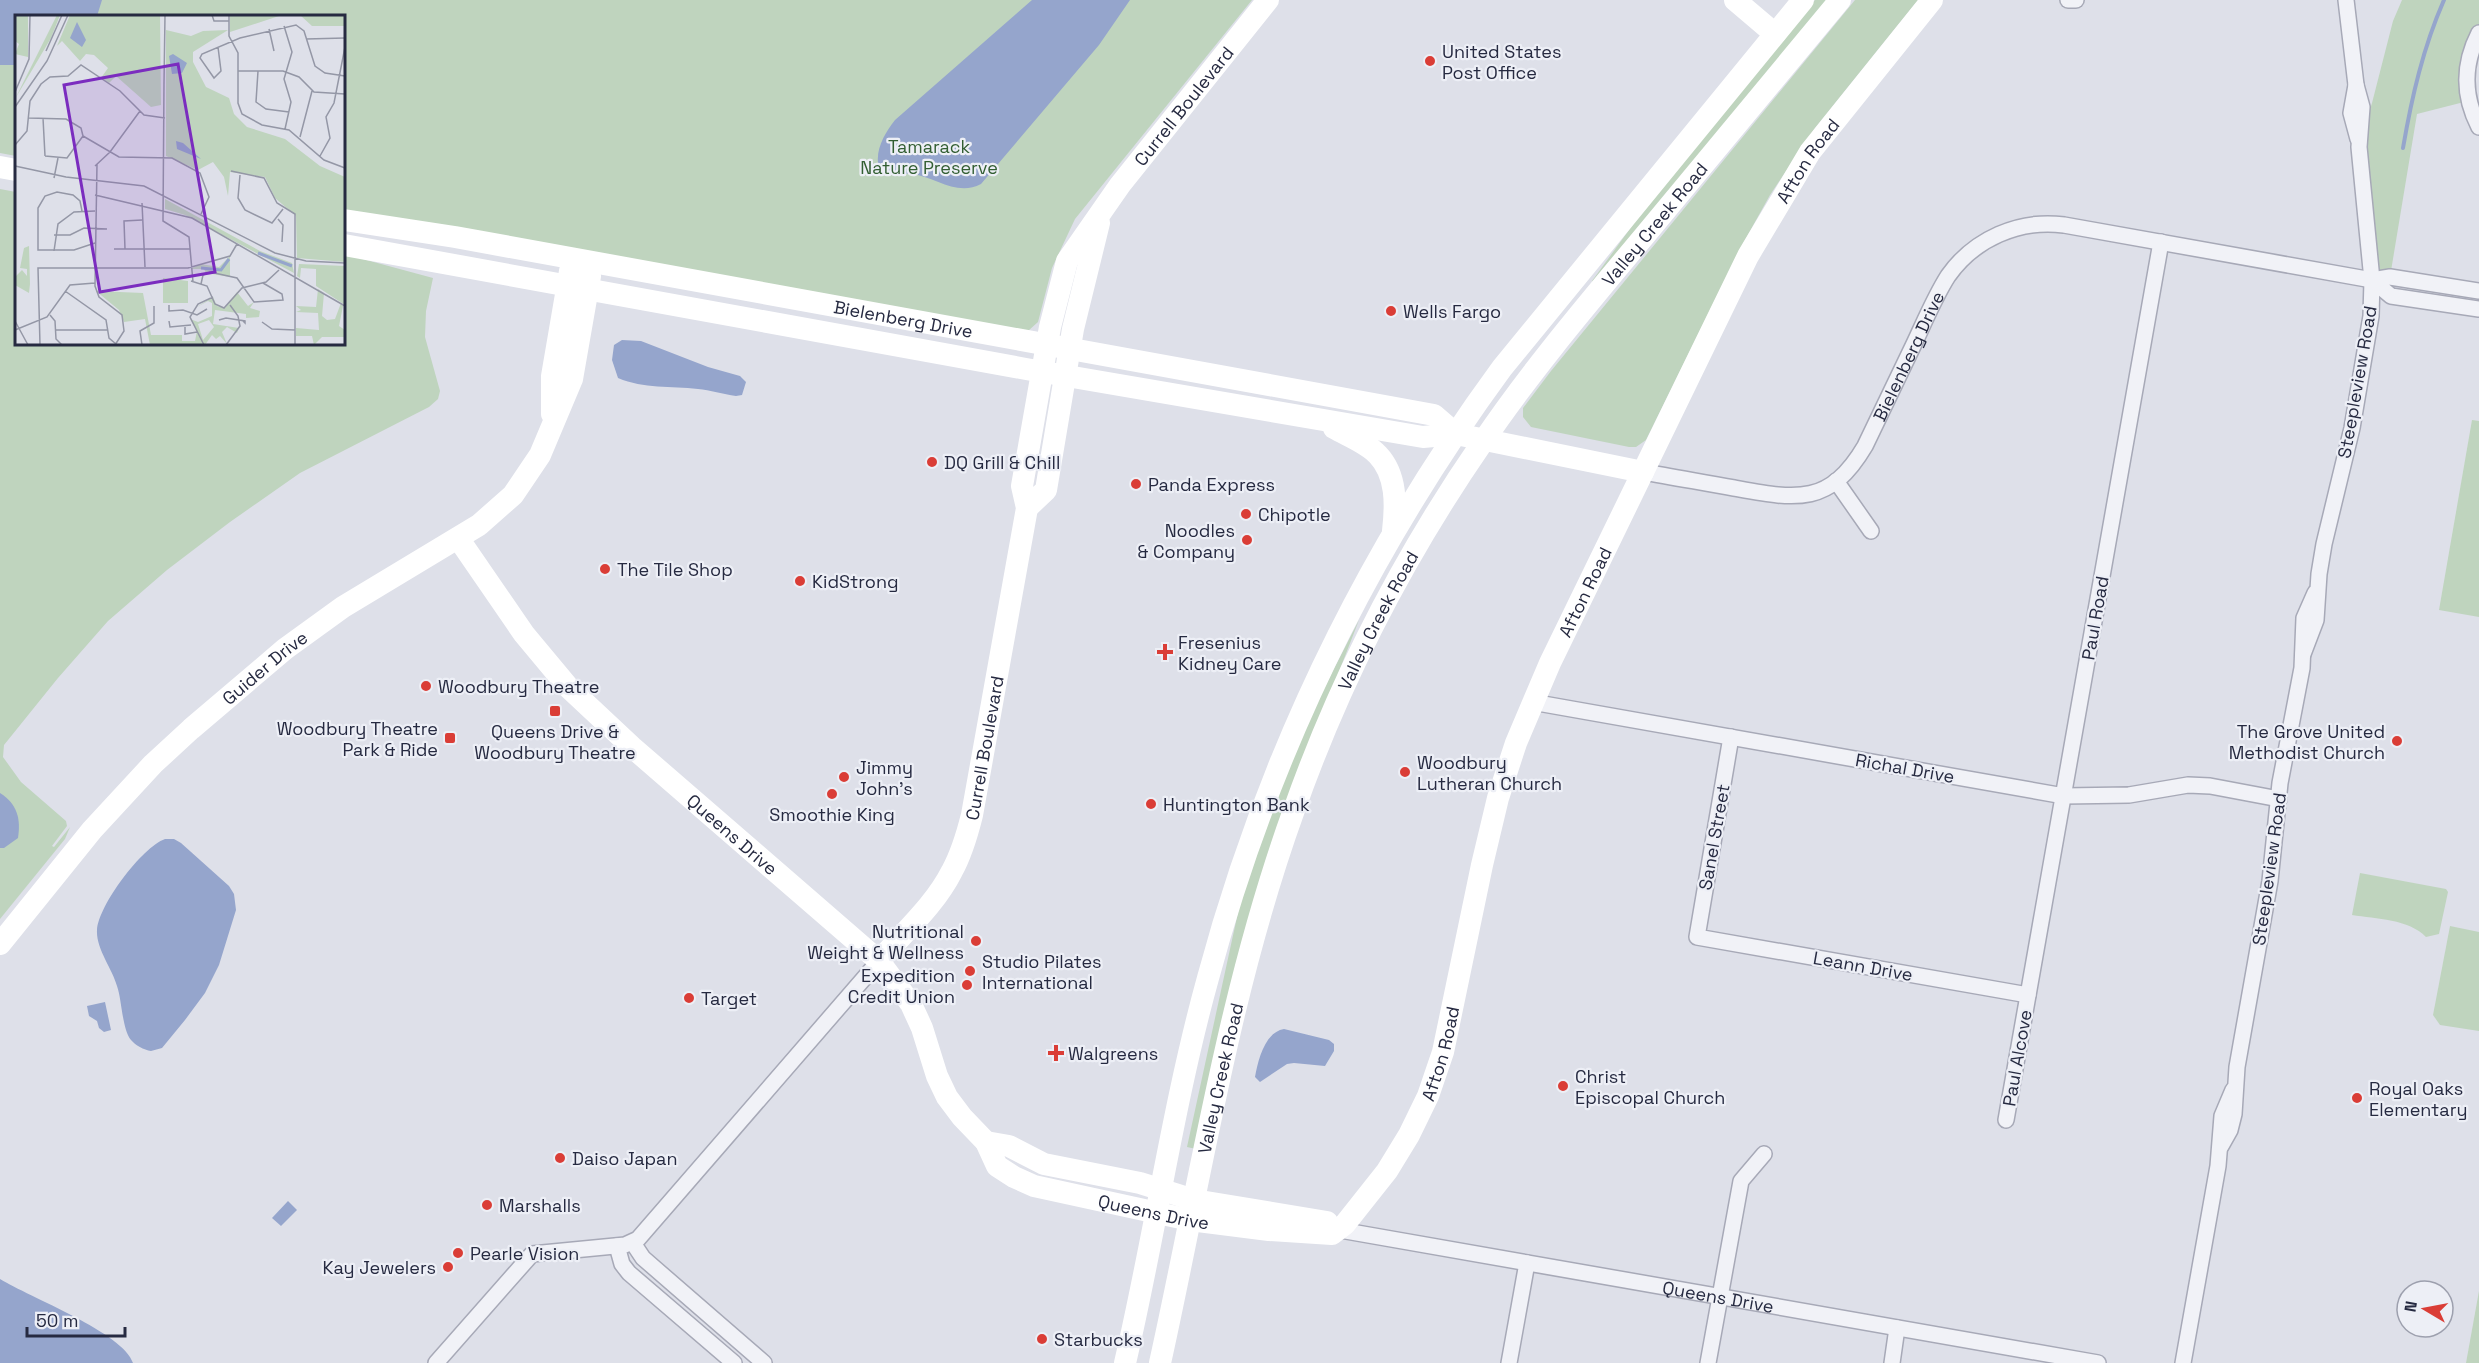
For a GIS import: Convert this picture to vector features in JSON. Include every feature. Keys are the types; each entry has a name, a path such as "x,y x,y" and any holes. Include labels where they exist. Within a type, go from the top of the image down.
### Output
{"street":[{"name":"Currell Boulevard","path":"879,961 939,892 963,848 972,815 1028,508 1022,486 1047,345 1058,291 1067,261 1120,185 1268,0"},
{"path":"1735,0 1775,34"},
{"name":"Valley Creek Road","path":"1125,1363 1201,1005 1225,918 1253,833 1322,667 1358,595 1393,535 1490,384 1538,321 1803,0"},
{"name":"Valley Creek Road","path":"1160,1363 1242,979 1266,891 1294,807 1328,724 1378,616 1437,512 1484,440 1561,337 1840,0"},
{"name":"Afton Road","path":"1340,1230 1377,1184 1402,1147 1421,1110 1437,1070 1447,1035 1473,905 1498,798 1532,702 1748,256 1810,152 1932,0"},
{"path":"2068,0 2076,0"},
{"name":"Steepleview Road","path":"2183,1363 2221,1146 2222,1116 2235,1083 2273,863 2278,799 2303,654 2304,618 2318,584 2330,513 2352,428 2371,316 2372,280 2359,142 2351,113 2356,85 2346,0"},
{"path":"2479,33 2469,54 2466,70 2468,101 2479,127"},
{"path":"0,167 15,170"},
{"name":"Currell Boulevard","path":"1028,508 1046,490 1080,295 1102,213"},
{"name":"Bielenberg Drive","path":"345,220 1434,415 1456,434"},
{"name":"Bielenberg Drive","path":"345,245 1042,372 1317,419 1423,437 1456,434 1782,497 1809,495 1836,481 1853,464 1865,446 1945,282 1976,248 2003,232 2019,226 2064,225 2372,280"},
{"name":"Paul Road","path":"2028,995 2162,242"},
{"name":"Guider Drive","path":"0,944 93,830 147,771 191,729 285,649 343,607 458,538 490,516 513,495 537,461 572,379 582,261"},
{"path":"2372,280 2390,277 2479,291"},
{"path":"2372,280 2391,296 2479,309"},
{"path":"1317,419 1367,446 1378,455 1388,470 1395,497 1393,535"},
{"path":"1836,481 1871,531"},
{"name":"Queens Drive","path":"458,538 524,634 569,688 632,747 879,961 911,1004 947,1097 986,1142 997,1166 1014,1177 1055,1191 1156,1213 1192,1210 1323,1221 1340,1230 2098,1363"},
{"name":"Richal Drive","path":"1532,702 2064,796 2129,795 2188,785 2210,786 2278,799"},
{"name":"Sanel Street","path":"1697,937 1731,737"},
{"name":"Leann Drive","path":"1697,937 2028,995"},
{"path":"436,1363 532,1254 633,1243 879,961"},
{"name":"Paul Alcove","path":"2006,1120 2028,995"},
{"name":"Queens Drive","path":"986,1142 1009,1146 1044,1164 1140,1183 1161,1190 1192,1210"},
{"path":"1708,1363 1741,1181 1764,1154"},
{"path":"633,1243 643,1258 764,1363"},
{"path":"617,1246 622,1264 629,1273 734,1363"},
{"path":"1509,1363 1527,1263"},
{"path":"1892,1363 1897,1328"}],"green space":[{"name":"Tamarack Nature Preserve","path":"0,0 1252,0 1075,219 1052,268 1038,322 1028,331 345,211 345,15 15,15 15,156 0,153"},
{"path":"1815,0 1828,0 1594,284 1592,281 1658,190"},
{"path":"1855,0 1918,0 1815,128 1770,195 1740,249 1646,440 1636,447 1629,447 1531,427 1523,417 1523,408 1551,371"},
{"path":"2402,0 2479,0 2479,33 2468,101 2417,114 2390,277 2372,280 2359,145 2393,21"},
{"path":"0,189 15,192 15,345 345,345 345,254 433,278 426,311 425,337 440,391 438,399 429,407 300,473 167,570 108,621 4,745 3,757 21,782 66,821 67,826 52,846 54,847 70,827 65,839 0,919"},
{"path":"2472,420 2479,421 2479,617 2439,610"},
{"path":"1359,620 1323,713 1196,1149 1187,1147 1242,894 1301,733"},
{"path":"2360,873 2446,889 2448,892 2439,934 2426,937 2419,931 2401,923 2352,915"},
{"path":"2450,926 2479,932 2479,1031 2440,1025 2433,1015"},
{"path":"2479,1291 2479,1363 2466,1363"}],"water":[{"path":"0,0 102,0 97,15 15,15 15,65 0,65"},
{"path":"1032,0 1130,0 1099,45 981,184 972,187 955,187 912,174 888,174 880,171 879,151 887,131 895,120"},
{"path":"622,340 641,341 708,367 740,376 746,382 742,395 648,386 618,378 612,360 614,345"},
{"path":"0,793 14,807 19,824 18,838 4,848 0,848"},
{"path":"165,839 174,839 181,843 229,886 234,894 236,910 219,965 205,993 162,1048 151,1051 137,1045 128,1035 115,979 99,944 97,930 105,907 123,878 145,853"},
{"path":"105,1002 111,1030 104,1032 99,1028 97,1021 89,1016 87,1006"},
{"path":"1284,1029 1329,1040 1334,1044 1334,1051 1325,1066 1287,1064 1260,1082 1255,1077 1267,1041 1277,1031"},
{"path":"288,1201 297,1210 281,1226 272,1218"},
{"path":"0,1279 95,1328 126,1352 133,1363 0,1363"}],"waterway":[{"path":"2403,148 2419,72 2444,0"}],"place":[{"name":"United States Post Office","path":"1430,61"},
{"name":"Wells Fargo","path":"1391,311"},
{"name":"DQ Grill & Chill","path":"932,462"},
{"name":"Panda Express","path":"1136,484"},
{"name":"Chipotle","path":"1246,514"},
{"name":"Noodles & Company","path":"1247,540"},
{"name":"The Tile Shop","path":"605,569"},
{"name":"KidStrong","path":"800,581"},
{"name":"Fresenius Kidney Care","path":"1165,652"},
{"name":"Woodbury Theatre","path":"426,686"},
{"name":"Queens Drive & Woodbury Theatre","path":"555,711"},
{"name":"Woodbury Theatre Park & Ride","path":"450,738"},
{"name":"The Grove United Methodist Church","path":"2397,741"},
{"name":"Woodbury Lutheran Church","path":"1405,772"},
{"name":"Jimmy John's","path":"844,777"},
{"name":"Smoothie King","path":"832,794"},
{"name":"Huntington Bank","path":"1151,804"},
{"name":"Nutritional Weight & Wellness","path":"976,941"},
{"name":"Studio Pilates International","path":"970,971"},
{"name":"Expedition Credit Union","path":"967,985"},
{"name":"Target","path":"689,998"},
{"name":"Walgreens","path":"1056,1053"},
{"name":"Christ Episcopal Church","path":"1563,1086"},
{"name":"Royal Oaks Elementary","path":"2357,1098"},
{"name":"Daiso Japan","path":"560,1158"},
{"name":"Marshalls","path":"487,1205"},
{"name":"Pearle Vision","path":"458,1253"},
{"name":"Kay Jewelers","path":"448,1267"},
{"name":"Starbucks","path":"1042,1339"}]}
